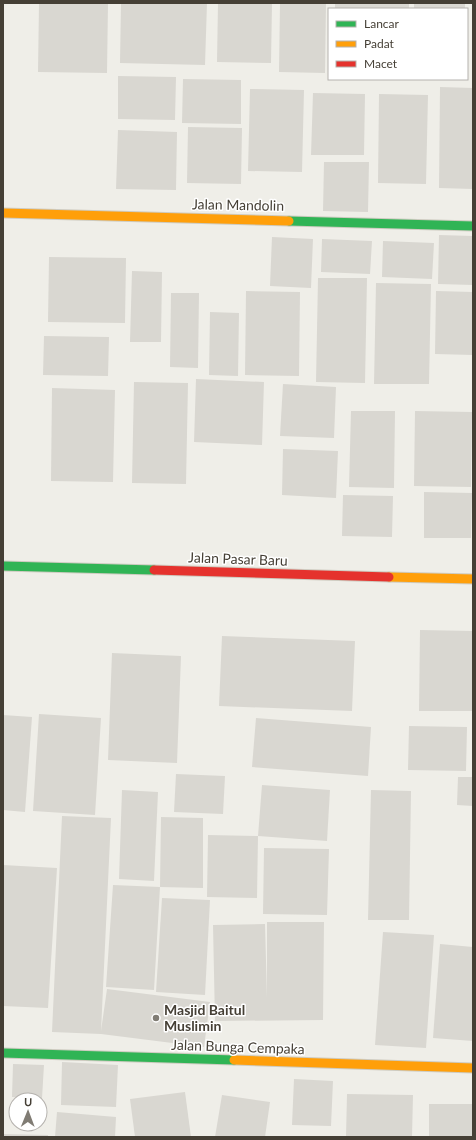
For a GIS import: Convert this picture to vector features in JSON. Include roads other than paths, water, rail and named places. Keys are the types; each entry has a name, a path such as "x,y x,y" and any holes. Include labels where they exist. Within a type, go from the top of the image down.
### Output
{"street":[{"name":"Jalan Mandolin","path":"3,213 473,226"},
{"name":"Jalan Pasar Baru","path":"3,566 473,579"},
{"name":"Jalan Bunga Cempaka","path":"3,1053 473,1068"}],"place":[{"name":"Masjid Baitul Muslimin","path":"156,1018"}]}
